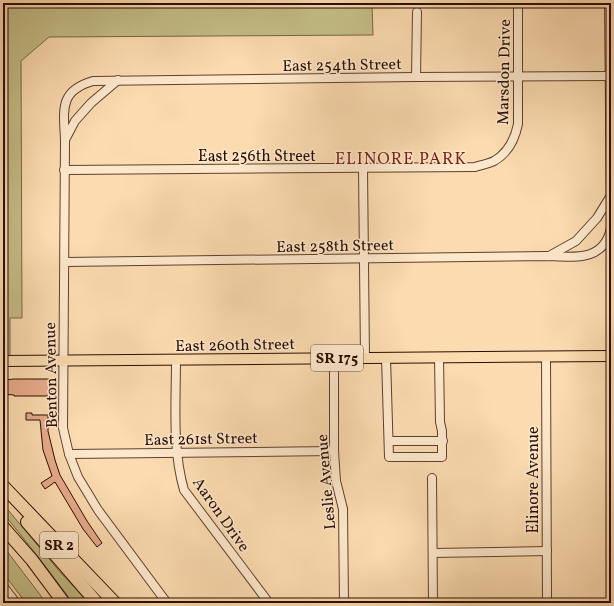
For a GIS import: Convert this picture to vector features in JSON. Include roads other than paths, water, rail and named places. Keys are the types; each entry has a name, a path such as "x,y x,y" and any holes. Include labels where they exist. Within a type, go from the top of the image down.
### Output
{"highway":[{"path":"3,488 19,513 97,603"},
{"name":"SR 2","path":"3,488 115,603"},
{"path":"3,527 27,564 56,603"},
{"name":"SR 2","path":"3,527 32,560 64,603"}],"main road":[{"name":"East 260th Street","path":"3,361 611,356"}],"street":[{"name":"Marsdon Drive","path":"475,167 494,161 510,148 516,136 518,124 519,77 518,3"},
{"path":"609,3 611,76 611,218"},
{"path":"416,77 417,12"},
{"name":"East 254th Street","path":"75,89 84,83 93,81 118,80 611,76"},
{"name":"Benton Avenue","path":"65,141 75,121 91,103 118,80"},
{"name":"Benton Avenue","path":"75,89 64,105 65,262 63,428 69,454 78,477 98,510 167,603"},
{"name":"East 256th Street","path":"64,170 475,167"},
{"path":"364,168 365,358"},
{"path":"547,256 566,248 580,237 597,218 610,197"},
{"name":"East 258th Street","path":"65,262 547,256 581,257 602,247 609,237 611,228"},
{"name":"Elinore Avenue","path":"546,356 548,603"},
{"path":"386,358 386,402 389,458 442,458 439,357"},
{"name":"Leslie Avenue","path":"334,358 334,451 336,481 343,509 344,603"},
{"name":"Aaron Drive","path":"176,360 176,453 184,490 270,603"},
{"path":"389,441 442,441"},
{"name":"East 261st Street","path":"69,454 334,451"},
{"path":"432,478 433,603"},
{"path":"433,553 547,551"},
{"path":"3,586 16,603"}],"district":[{"name":"ELINORE PARK","path":"401,158"}]}
